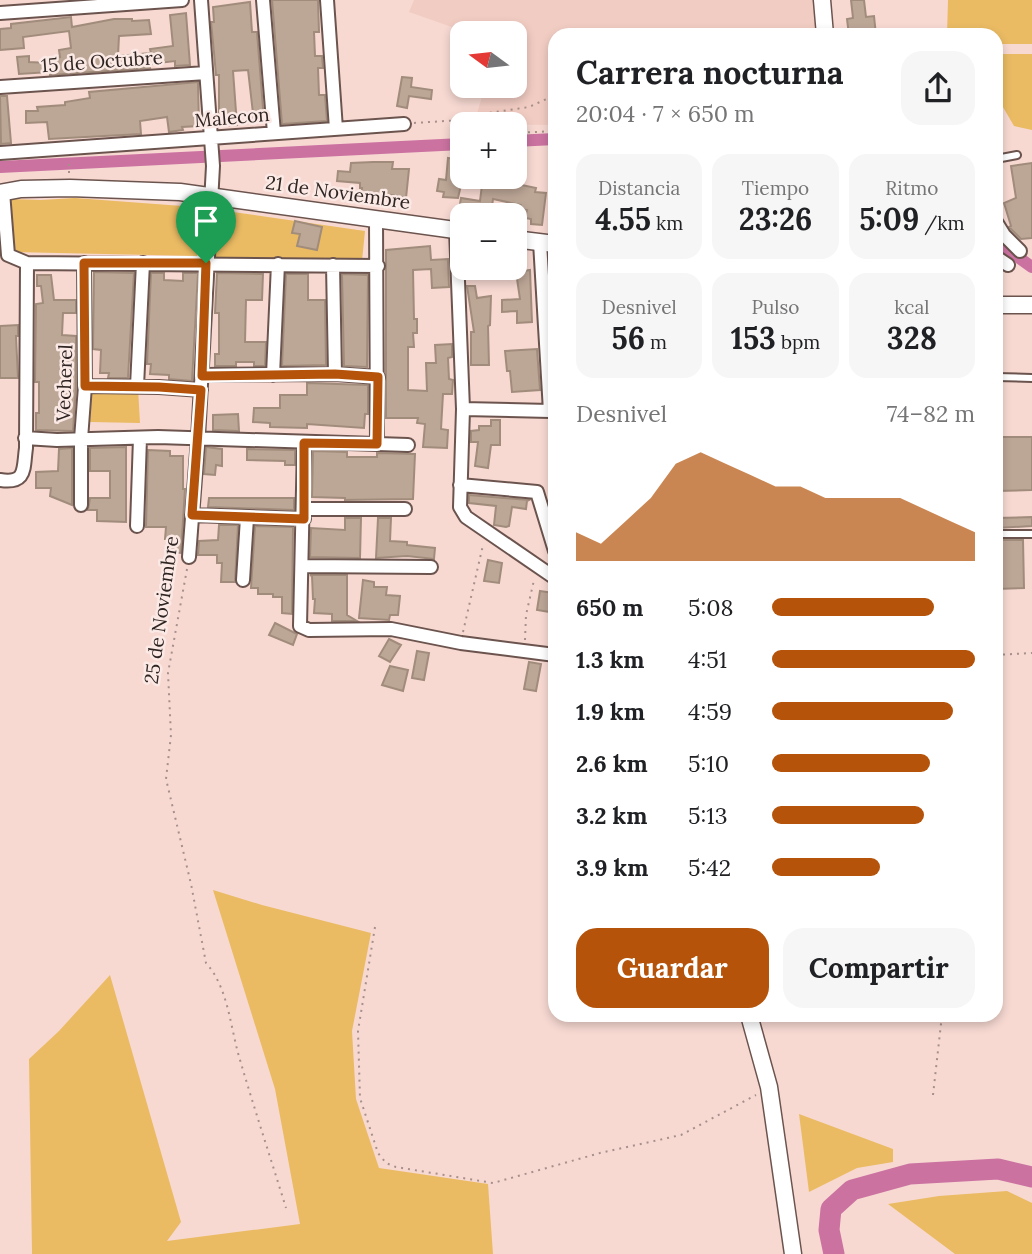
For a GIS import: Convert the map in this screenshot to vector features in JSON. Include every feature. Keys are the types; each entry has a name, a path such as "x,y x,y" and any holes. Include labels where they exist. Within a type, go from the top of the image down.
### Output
{"street":[{"path":"0,13 137,1 182,0"},
{"name":"25 de Noviembre","path":"189,557 213,166 201,0"},
{"path":"263,0 274,133"},
{"path":"327,0 336,129"},
{"path":"822,0 824,28"},
{"name":"15 de Octubre","path":"0,87 206,73"},
{"name":"Malecon","path":"0,153 212,142 274,133 404,124"},
{"name":"21 de Noviembre","path":"1,193 44,188 108,188 211,196 450,229"},
{"path":"1,193 8,255 27,263 378,266"},
{"path":"376,219 377,444"},
{"path":"1003,233 1020,251"},
{"path":"527,241 548,243"},
{"path":"1003,262 1007,265"},
{"path":"0,481 11,482 23,474 27,263"},
{"name":"Vecherel","path":"81,505 81,439 85,386 84,263"},
{"path":"137,386 143,263"},
{"path":"273,375 278,264"},
{"path":"333,265 335,374"},
{"path":"460,280 463,410 460,508 466,517 548,573"},
{"path":"1003,305 1032,305"},
{"path":"202,376 335,374 378,377"},
{"path":"85,386 201,390"},
{"path":"463,410 548,411"},
{"path":"25,438 198,439 408,445"},
{"path":"136,526 140,438"},
{"path":"304,443 300,626 309,630 391,629 461,643 548,654"},
{"path":"460,485 537,492 548,528"},
{"path":"192,515 247,518 405,509"},
{"path":"243,580 247,518"},
{"path":"303,566 430,567"},
{"path":"750,1022 769,1087 793,1254"}],"lane":[{"path":"1003,158 1017,155"},
{"path":"1003,377 1032,378"},
{"path":"1003,534 1032,534"}],"path":[{"path":"495,112 529,107 548,98"},
{"path":"404,124 450,121"},
{"path":"527,132 548,131"},
{"path":"69,159 69,175"},
{"path":"461,643 486,531"},
{"name":"25 de Noviembre","path":"189,557 168,673 171,735 166,779 191,884 206,963 213,970 224,998 286,1208"},
{"path":"524,650 526,615 538,565"},
{"path":"1003,655 1032,653"},
{"path":"375,927 358,1031 360,1098 378,1153 386,1163 493,1183 600,1153 681,1135 769,1087"},
{"path":"933,1095 941,1022"}],"shaded area":[{"path":"414,0 814,0 816,28 548,28 548,125 527,125 527,112 477,112 482,98 527,98 527,21 450,21 450,26 409,12"},
{"path":"948,0 1032,0 1032,44 1003,44 1003,28 947,28"},
{"path":"1003,54 1032,54 1032,130 1014,126 1003,107"},
{"path":"75,198 196,207 200,225 197,256 12,252 6,215 10,199"},
{"path":"219,210 365,231 362,261 215,264 216,213"},
{"path":"138,388 140,423 90,422 91,391"},
{"path":"213,890 371,933 352,1031 356,1099 379,1168 488,1184 493,1254 32,1254 29,1059 59,1031 110,975 181,1222 167,1241 300,1224 275,1089"},
{"path":"799,1114 893,1149 893,1162 857,1168 809,1192"},
{"path":"1007,1191 1032,1203 1032,1254 955,1254 888,1204 939,1196"}],"building":[{"path":"272,0 318,0 319,32 314,32 315,56 322,56 323,68 318,68 319,95 325,95 327,121 282,124"},
{"path":"851,0 864,0 866,17 874,16 875,28 848,28 847,19 853,18"},
{"path":"250,2 252,32 257,32 264,121 254,122 248,70 233,71 237,125 219,126 219,75 216,75 211,22 214,22 213,7"},
{"path":"186,13 190,65 175,66 175,61 149,64 150,68 50,75 50,72 19,74 17,57 29,56 29,62 49,63 48,58 60,57 59,50 71,48 69,31 23,37 24,48 0,50 0,29 11,28 11,24 71,17 72,27 114,19 149,20 151,34 119,36 118,56 151,53 150,49 173,46 170,15"},
{"path":"402,77 412,78 411,87 432,90 431,99 409,96 407,108 397,106"},
{"path":"198,82 199,126 182,127 183,130 169,132 167,117 140,121 141,134 49,139 47,122 26,123 26,111 38,111 37,107 65,105 65,102 90,98 89,92"},
{"path":"0,96 7,96 11,143 1,144"},
{"path":"448,158 450,189 460,189 458,198 443,197 444,192 437,191 439,179 446,180"},
{"path":"393,162 392,169 409,169 406,198 391,195 390,206 361,202 360,183 337,181 338,171 350,172 351,163"},
{"path":"1032,163 1032,238 1021,239 1009,227 1011,226 1004,203 1016,198 1011,166"},
{"path":"536,188 535,192 546,193 542,225 531,224 531,219 527,218 527,203 493,199 492,203 460,203 461,198 480,201 482,189"},
{"path":"295,221 322,227 317,250 297,246 300,234 292,233"},
{"path":"430,246 431,260 448,259 449,287 432,288 431,269 413,270 414,319 417,319 417,333 413,333 414,347 408,347 408,390 427,391 426,363 436,363 435,345 452,344 452,357 448,358 449,379 453,380 452,394 443,394 441,429 448,430 447,448 423,447 425,424 417,423 418,418 386,418 386,250"},
{"path":"527,270 530,270 532,322 517,323 517,311 502,312 502,300 520,299 517,280 527,280"},
{"path":"94,272 134,273 128,378 108,378 109,373 100,373 101,350 93,349"},
{"path":"151,273 164,273 164,280 183,281 183,273 198,273 192,381 169,379 169,375 150,374 151,364 147,364"},
{"path":"217,273 263,274 262,300 246,300 245,342 266,342 265,366 254,366 254,362 236,362 236,366 215,366 215,354 219,354 219,313 215,313"},
{"path":"286,274 308,274 308,300 325,300 326,365 282,366"},
{"path":"342,274 368,275 367,367 344,366"},
{"path":"37,275 51,275 54,300 76,300 76,313 63,313 62,335 76,336 73,431 36,430 39,382 35,382 36,304 43,303 41,286 37,286"},
{"path":"467,286 475,286 477,298 491,296 488,326 489,365 471,365 471,332 474,332"},
{"path":"18,325 18,378 0,378 0,326"},
{"path":"537,349 540,390 512,392 505,351"},
{"path":"307,383 368,385 368,414 365,414 364,428 307,424 307,428 270,427 270,423 253,422 254,408 280,408 280,395 307,395"},
{"path":"238,414 239,431 213,430 213,415"},
{"path":"491,420 500,420 500,445 491,445 488,468 475,466 478,442 471,442 471,431 479,430 479,426 491,426"},
{"path":"1003,437 1032,437 1032,490 1003,491"},
{"path":"126,447 126,522 97,521 97,510 88,510 90,498 110,498 110,471 90,471 90,448"},
{"path":"206,447 222,449 222,466 216,465 215,475 204,474"},
{"path":"72,448 72,505 50,496 51,488 36,488 36,472 58,471 59,449"},
{"path":"247,449 295,450 295,465 285,465 285,461 247,460"},
{"path":"148,450 170,451 170,456 183,456 185,489 181,553 171,552 172,539 165,539 166,527 146,527"},
{"path":"313,451 347,452 347,457 377,457 377,453 415,454 413,499 345,500 312,497"},
{"path":"469,495 529,500 526,509 512,507 509,526 506,527 494,525 496,506 469,503"},
{"path":"209,498 294,498 294,510 208,507"},
{"path":"1032,517 1032,526 1003,528 1003,518"},
{"path":"345,518 361,518 360,558 310,557 311,528 345,530"},
{"path":"378,518 391,518 390,541 435,548 434,559 407,556 376,558"},
{"path":"219,525 238,525 235,582 221,582 222,563 217,563 217,555 198,555 199,541 218,540"},
{"path":"255,526 293,527 292,614 282,613 282,597 258,594 258,588 251,588"},
{"path":"1003,540 1023,540 1024,588 1003,589"},
{"path":"488,560 502,563 499,583 484,581"},
{"path":"310,575 347,575 347,615 357,621 332,621 332,614 314,613 315,599"},
{"path":"363,580 374,582 374,587 387,587 386,595 400,596 398,615 390,615 389,620 359,618"},
{"path":"540,591 548,592 548,612 537,610"},
{"path":"275,623 297,634 293,645 269,635"},
{"path":"389,639 401,645 390,662 379,656"},
{"path":"417,651 429,653 424,680 412,678"},
{"path":"529,662 541,664 536,691 524,689"},
{"path":"390,666 408,670 403,691 382,685"}],"waterway":[{"path":"527,140 548,139"},
{"path":"0,167 450,145"},
{"path":"1003,246 1032,267"},
{"path":"834,1254 829,1230 831,1209 852,1190 910,1174 998,1169 1032,1177"}],"route":[{"path":"84,263 206,263 202,376 335,374 378,377 377,444 304,443 304,519 192,515 201,390 85,386 84,263"}]}
